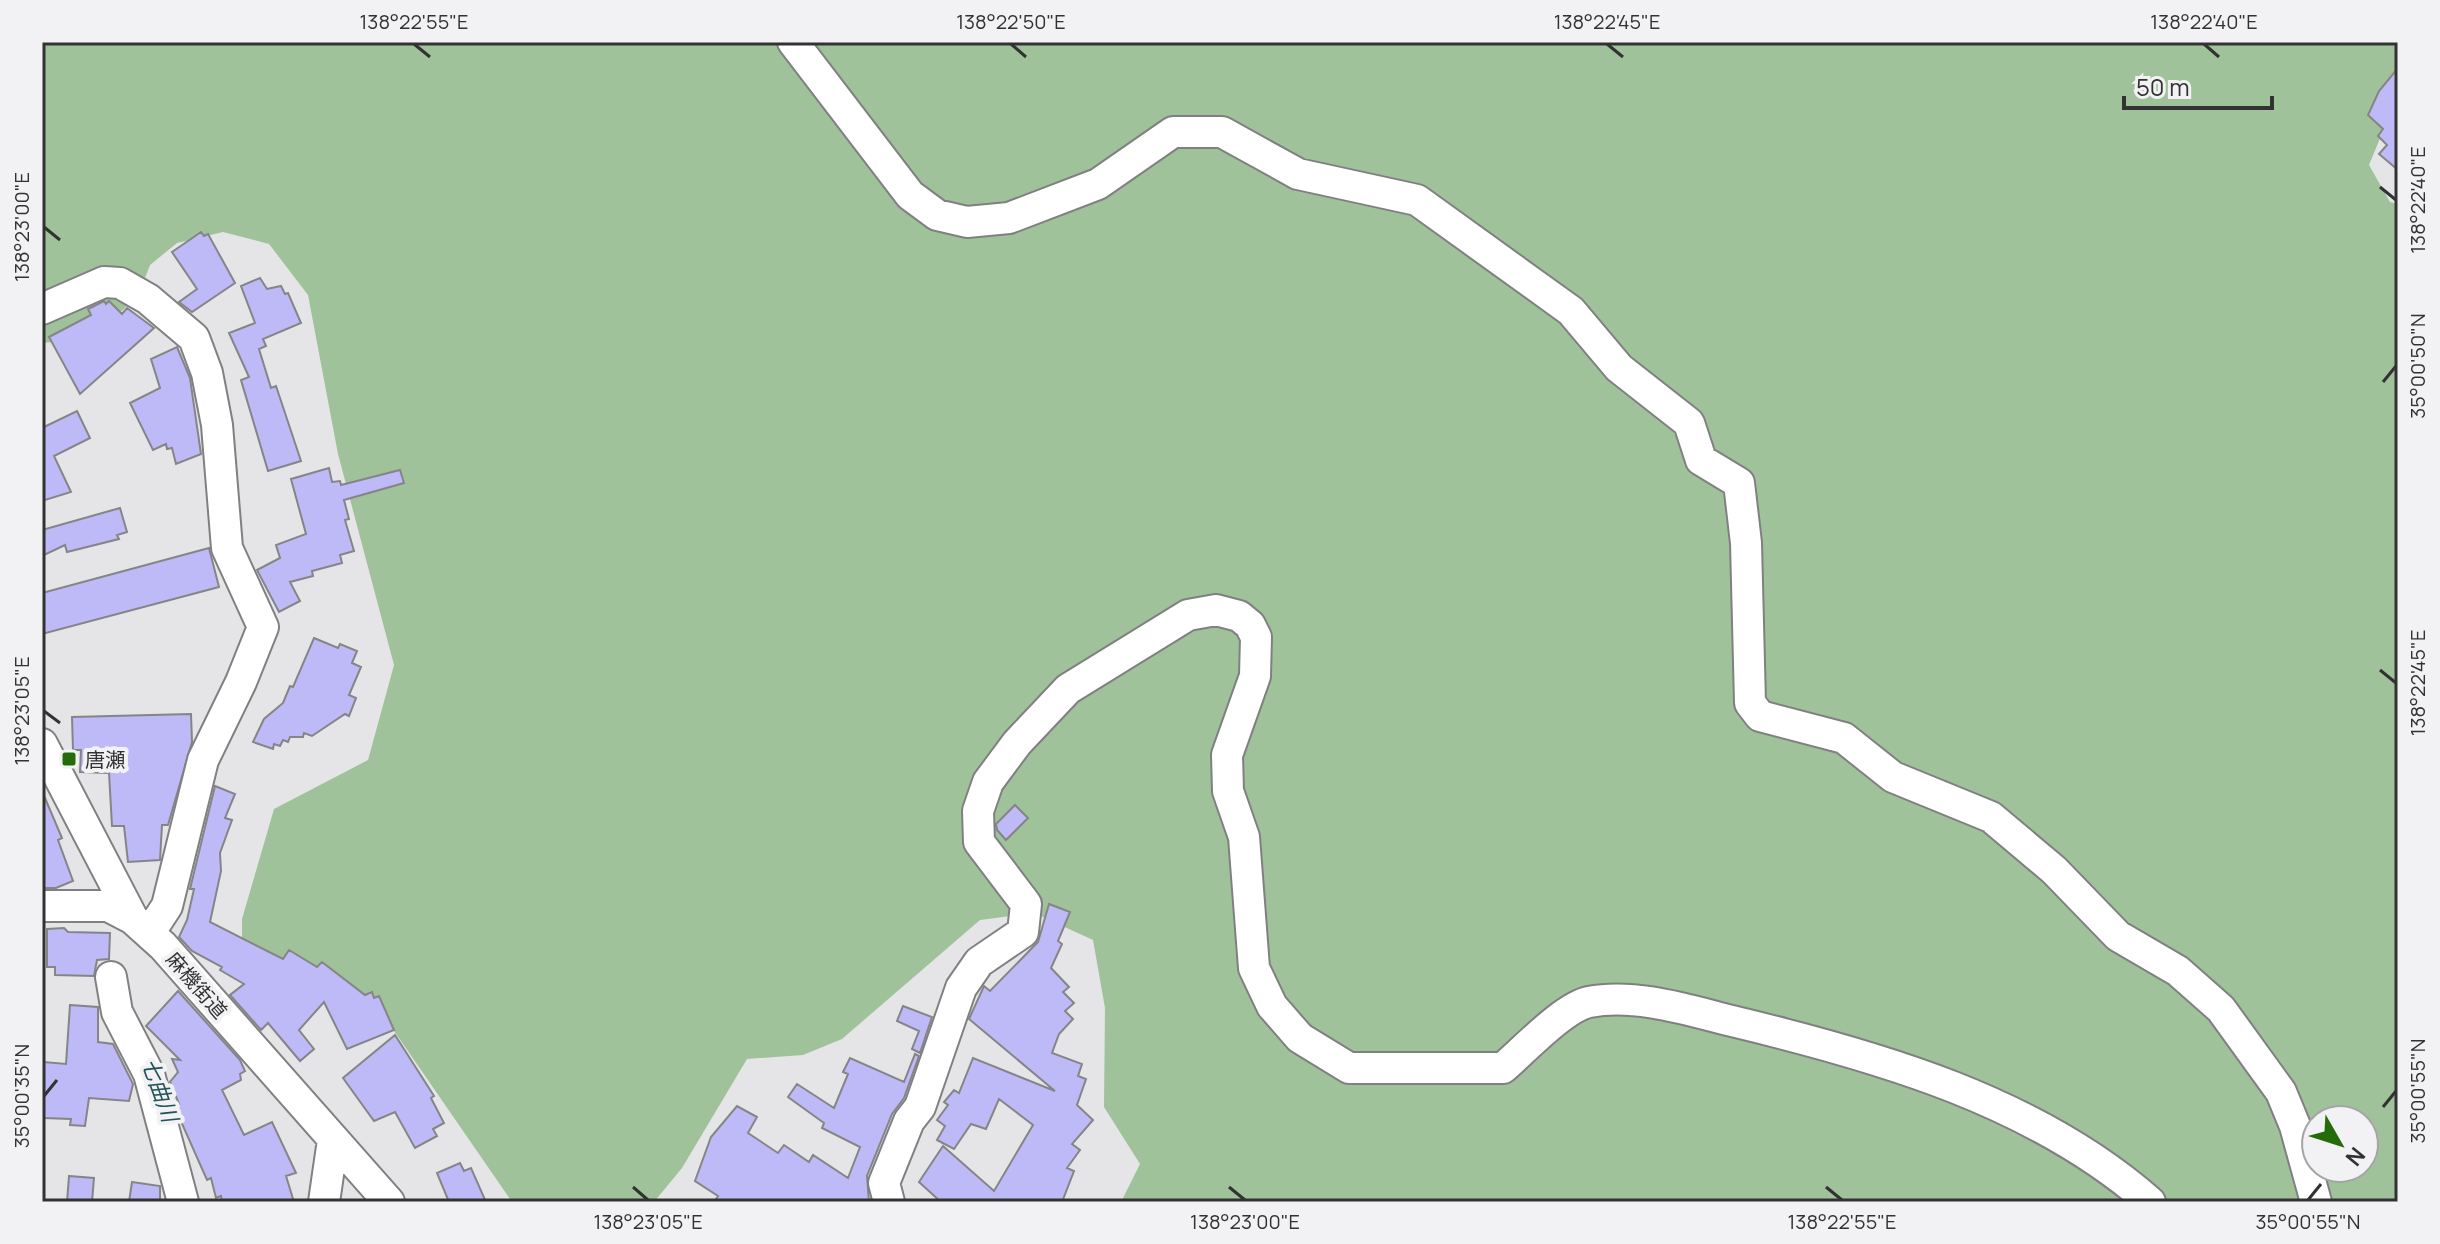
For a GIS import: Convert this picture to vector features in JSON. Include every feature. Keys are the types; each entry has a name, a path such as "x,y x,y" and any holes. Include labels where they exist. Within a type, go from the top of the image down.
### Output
{"street":[{"path":"793,42 910,195 937,215 967,222 1009,218 1098,184 1173,132 1222,132 1298,174 1417,200 1571,311 1619,368 1689,423 1701,460 1739,483 1746,543 1750,703 1760,716 1844,738 1893,777 1991,817 2054,870 2118,936 2178,971 2200,990 2221,1009 2281,1092 2295,1126 2316,1202"},
{"path":"42,309 104,282 120,283 148,299 194,338 207,373 217,425 227,548 263,627 241,682 203,760 167,906 141,926 108,906 42,906"},
{"path":"889,1202 884,1183 909,1121 920,1107 961,988 979,962 1023,932 1026,904 979,842 978,811 988,782 1017,743 1068,689 1188,615 1216,610 1239,616 1250,625 1256,637 1255,676 1227,755 1228,791 1244,837 1254,968 1272,1006 1300,1038 1321,1054 1349,1068 1503,1068 1555,1023 1587,1002 1662,1004 1852,1050 1978,1098 2095,1160 2150,1202"},
{"name":"麻機街道","path":"42,744 141,926 389,1202"},
{"path":"111,977 117,1012 149,1074 183,1202"},
{"path":"324,1202 333,1140"}],"green space":[{"path":"42,42 2398,42 2398,117 2381,136 2369,165 2390,202 2398,204 2398,1202 1121,1202 1140,1164 1104,1107 1105,1008 1093,940 1034,913 980,920 842,1039 803,1055 747,1059 682,1168 654,1202 512,1202 392,1028 242,953 242,919 274,809 368,760 394,665 338,454 308,295 269,244 223,232 177,243 150,265 140,291 123,310 76,340 42,343"}],"building":[{"path":"2398,68 2398,170 2379,154 2387,145 2378,136 2383,129 2368,115 2379,91"},
{"path":"201,232 204,236 208,234 235,283 192,312 179,302 197,289 172,252"},
{"path":"260,278 267,289 281,286 285,294 288,293 301,323 263,339 266,346 259,349 271,388 276,386 301,461 268,471 241,380 249,377 229,333 255,323 241,286"},
{"path":"104,301 106,304 109,301 122,314 127,308 154,328 80,394 49,337 91,315 88,309"},
{"path":"177,347 190,378 201,454 176,464 172,448 167,449 166,444 153,450 130,403 160,388 151,359"},
{"path":"77,411 90,438 54,456 71,492 42,501 42,428"},
{"path":"329,468 332,482 340,481 341,485 400,470 404,483 344,500 349,519 345,520 354,551 340,555 342,563 312,571 313,576 290,582 300,601 279,612 257,570 280,558 276,545 306,534 291,479"},
{"path":"120,508 127,532 117,535 119,539 67,552 65,545 42,556 42,530"},
{"path":"209,548 219,587 42,634 42,593"},
{"path":"314,638 338,648 340,644 357,651 352,663 361,667 349,695 356,698 349,716 345,714 312,736 304,733 303,737 290,737 288,742 283,740 280,746 274,744 273,749 253,742 264,719 283,703 290,686 293,687"},
{"path":"191,714 192,742 168,825 162,825 160,860 128,862 124,826 112,826 109,773 80,772 81,750 73,750 72,717"},
{"path":"215,786 235,794 225,818 232,820 220,853 221,871 210,922 283,959 289,950 317,967 322,962 365,995 372,992 374,998 379,996 394,1030 347,1049 324,1002 299,1030 314,1049 300,1061 268,1023 261,1030 230,995 244,984 220,970 222,967 192,951 179,937 187,920 194,889 190,889"},
{"path":"42,791 62,838 58,840 73,881 56,888 42,888"},
{"path":"1015,805 1028,818 1006,840 996,824"},
{"path":"1049,904 1070,912 1058,941 1062,944 1051,968 1069,987 1063,992 1074,1003 1065,1011 1073,1019 1059,1034 1052,1053 1082,1064 1078,1076 1086,1079 1077,1105 1093,1120 1072,1144 1080,1150 1067,1168 1074,1171 1062,1202 941,1202 919,1182 943,1146 994,1191 1033,1125 999,1099 986,1129 971,1124 954,1149 937,1140 945,1126 937,1120 948,1105 944,1102 954,1090 959,1093 973,1058 1055,1091 969,1019 984,986 990,991 1038,942"},
{"path":"64,928 68,932 110,933 109,959 97,960 94,976 55,975 55,967 47,967 47,929"},
{"path":"178,991 240,1060 245,1071 240,1074 241,1080 222,1090 244,1135 272,1122 296,1173 286,1176 294,1202 222,1202 221,1196 216,1198 211,1178 207,1180 179,1117 176,1105 179,1104 170,1082 178,1072 172,1059 180,1060 146,1026"},
{"path":"70,1005 98,1007 98,1042 113,1044 133,1084 129,1101 89,1098 85,1126 70,1125 71,1119 44,1118 44,1062 66,1064"},
{"path":"903,1006 932,1017 920,1053 912,1049 919,1031 897,1021"},
{"path":"395,1035 434,1096 431,1098 444,1123 433,1129 437,1136 415,1148 395,1112 374,1121 343,1078"},
{"path":"915,1054 919,1056 904,1098 892,1114 867,1176 869,1202 714,1202 718,1196 695,1181 711,1137 737,1106 757,1117 748,1133 778,1153 784,1145 809,1162 813,1155 848,1178 860,1147 822,1128 824,1123 788,1097 797,1084 834,1108 848,1074 843,1072 850,1058 904,1082"},
{"path":"460,1163 464,1171 471,1168 486,1202 449,1202 437,1173"},
{"path":"69,1176 94,1178 92,1202 67,1202"},
{"path":"132,1182 160,1186 160,1202 129,1202"}],"place":[{"name":"唐瀬","path":"69,759"}],"water label":[{"name":"七曲川","path":"160,1090"}]}
